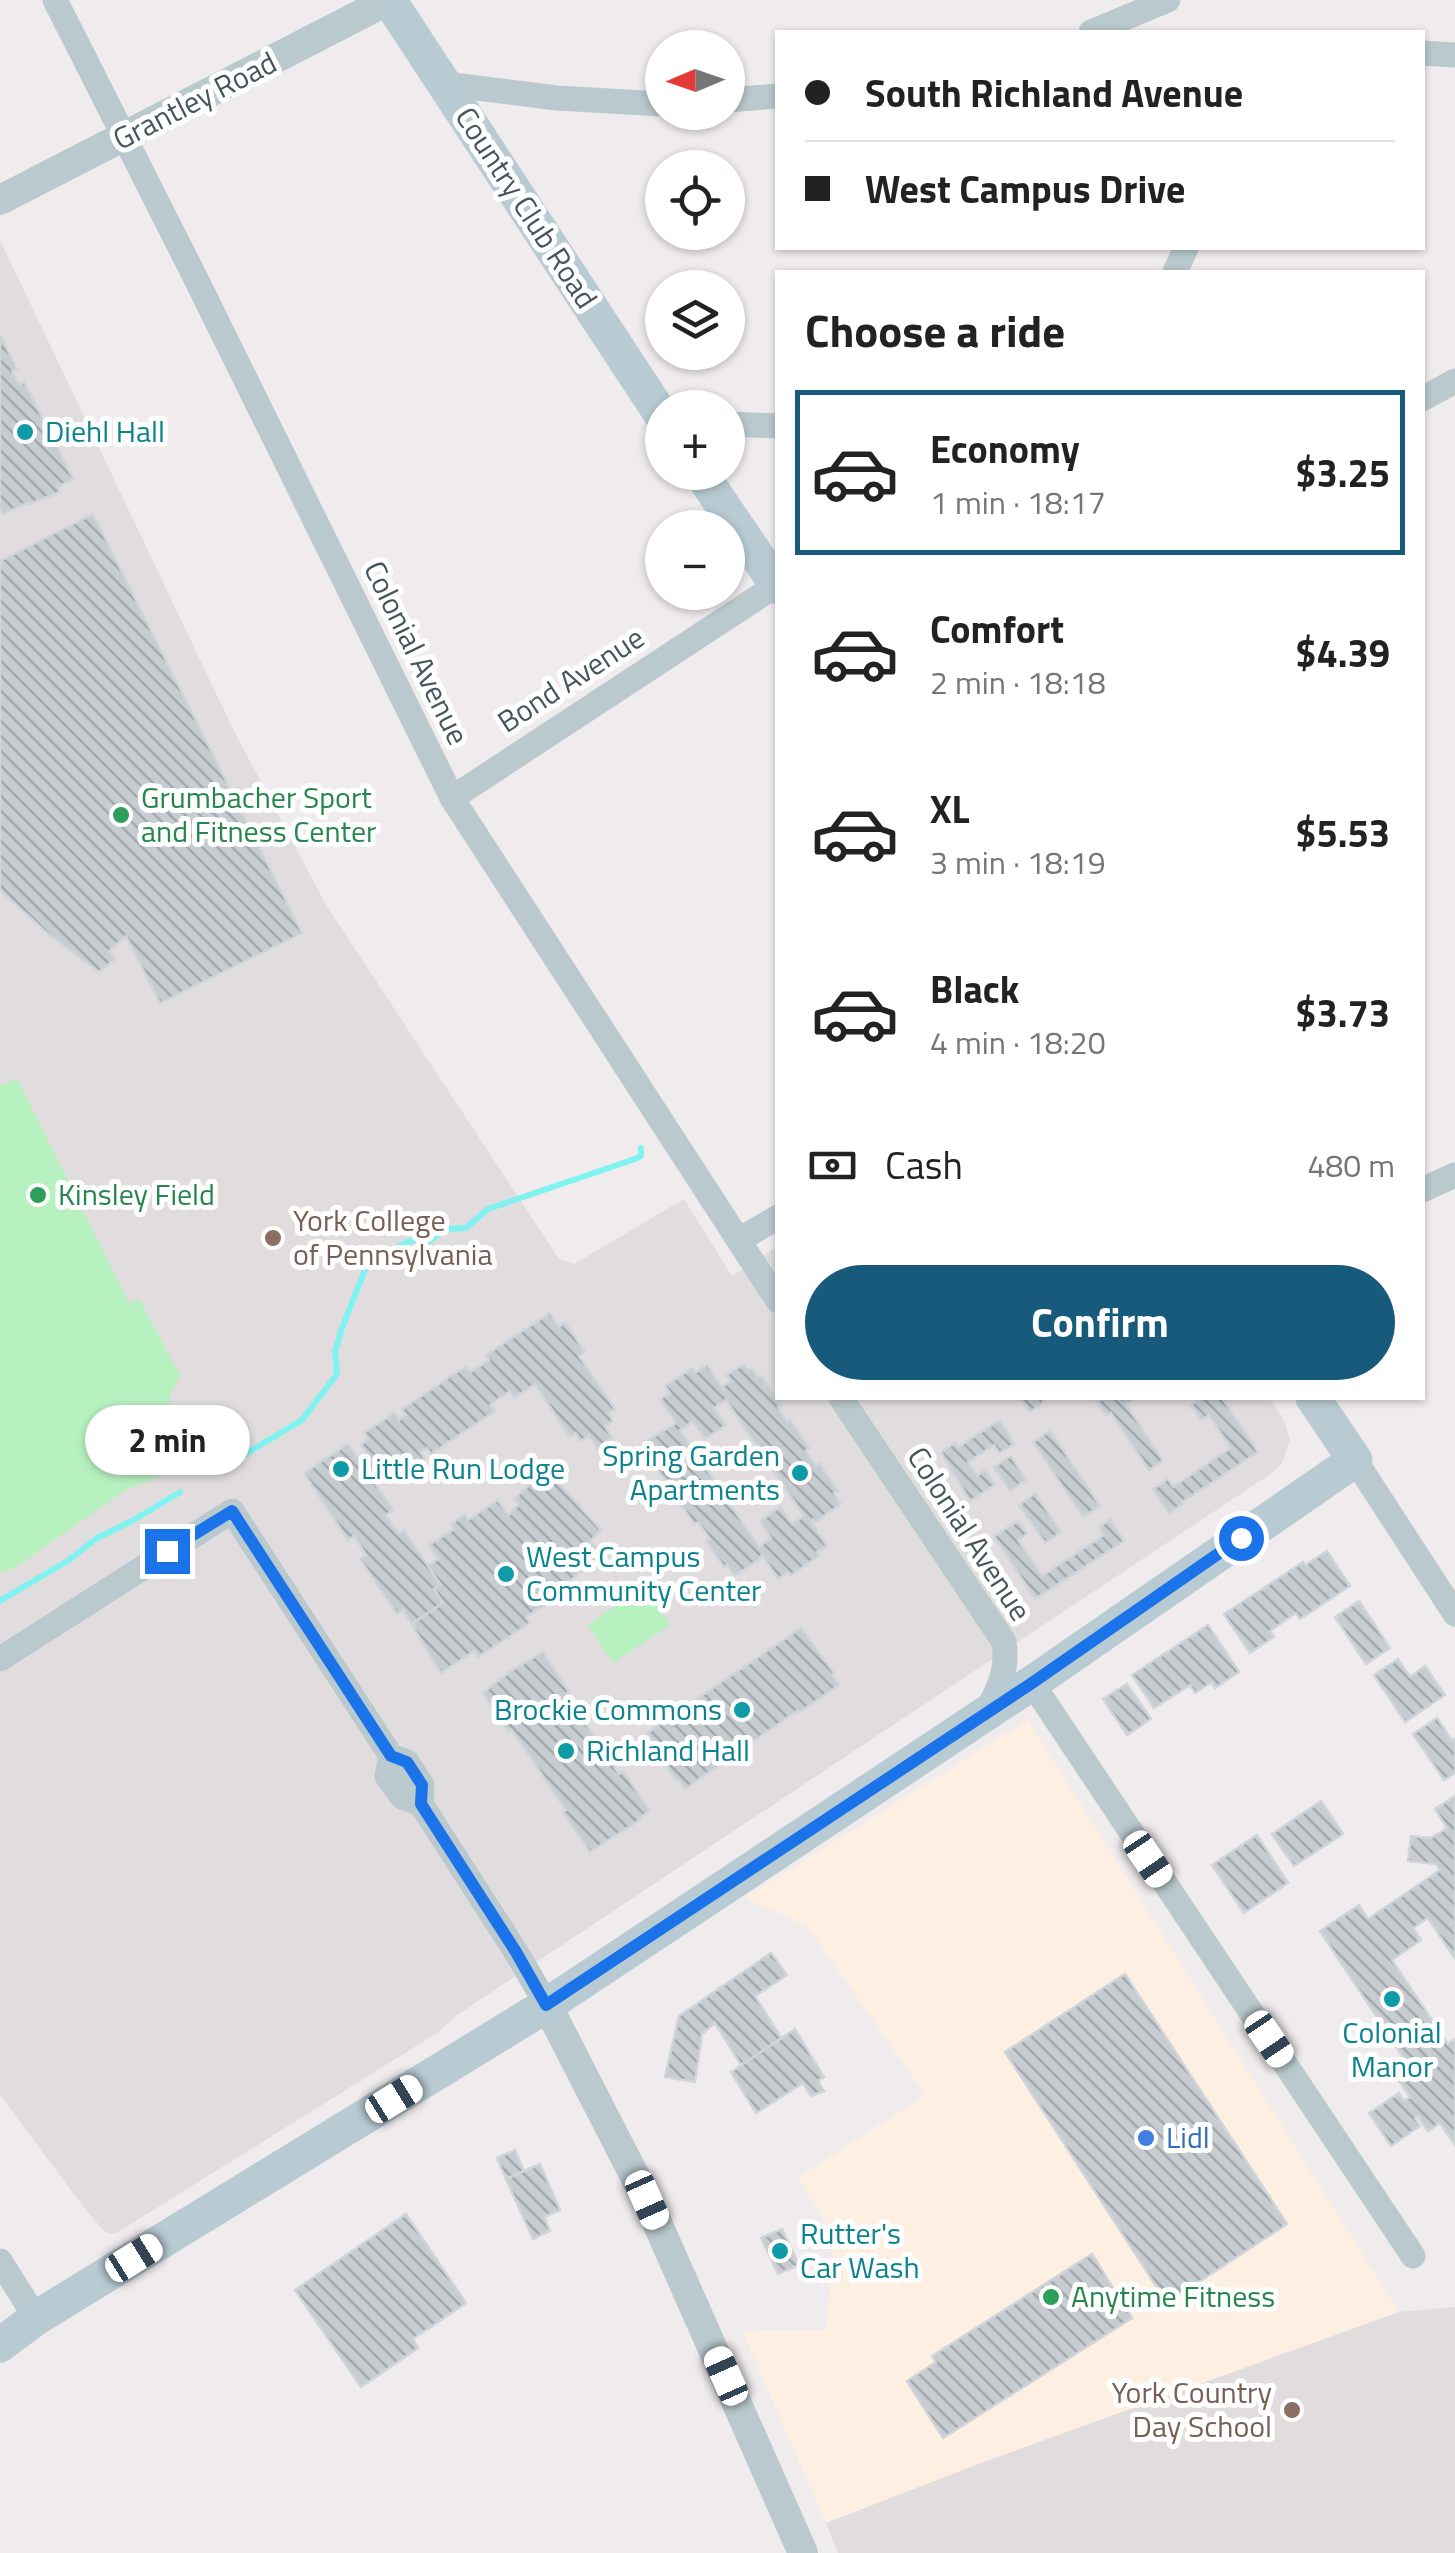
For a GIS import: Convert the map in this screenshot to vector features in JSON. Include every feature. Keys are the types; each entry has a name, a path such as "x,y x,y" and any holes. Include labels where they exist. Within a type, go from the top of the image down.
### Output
{"main road":[{"name":"Country Club Road","path":"389,0 645,390"},
{"path":"712,490 775,582"},
{"path":"0,2344 36,2318 546,2005 986,1714 1355,1460 1314,1400"}],"street":[{"name":"Colonial Avenue","path":"55,0 452,798 775,1296"},
{"name":"Grantley Road","path":"0,200 389,0"},
{"path":"1096,30 1168,0"},
{"path":"1425,52 1455,55"},
{"path":"445,84 557,98 645,103"},
{"path":"745,99 775,96"},
{"path":"1425,397 1455,381"},
{"path":"745,425 775,426"},
{"name":"Bond Avenue","path":"452,798 775,586"},
{"path":"1425,1189 1455,1175"},
{"path":"739,1240 775,1219"},
{"name":"Colonial Avenue","path":"842,1400 1004,1642 1003,1678 986,1714"},
{"path":"1355,1460 1455,1614"},
{"path":"0,1659 232,1511 391,1756 388,1776 402,1797 421,1804 546,2005 647,2200 803,2553"},
{"path":"1032,1683 1412,2256"},
{"path":"0,2261 36,2318"}],"shaded area":[{"name":"York College of Pennsylvania","path":"0,240 233,729 326,905 559,1259 574,1264 684,1199 732,1276 775,1248 775,1400 1270,1400 1283,1418 1290,1440 1275,1471 457,2015 437,2033 115,2234 105,2232 82,2205 0,2095"},
{"path":"1028,1720 1399,2312 826,2523 742,2331 826,2330 834,2234 798,2178 925,2095 808,1927 744,1898"},
{"name":"York Country Day School","path":"1455,2307 1455,2553 838,2553 826,2523 1399,2312"}],"green space":[{"path":"17,1078 129,1303 139,1299 180,1375 170,1396 173,1468 126,1490 13,1569 0,1572 0,1086"},
{"path":"645,1586 670,1625 613,1663 588,1625"}],"building":[{"name":"Diehl Hall","path":"0,335 17,369 12,371 19,385 24,382 73,479 58,487 60,492 3,514 0,507"},
{"name":"Grumbacher Sport and Fitness Center","path":"93,514 302,933 160,1003 126,936 109,951 115,959 99,972 47,933 0,890 0,561"},
{"name":"Little Run Lodge","path":"550,1313 559,1327 565,1322 585,1352 579,1356 615,1409 608,1413 613,1421 605,1426 612,1438 597,1448 589,1435 581,1441 576,1433 570,1437 535,1384 514,1398 510,1391 490,1405 495,1411 431,1454 427,1448 420,1452 425,1459 393,1479 390,1474 382,1479 374,1466 367,1471 393,1510 386,1515 391,1523 399,1533 404,1530 441,1585 434,1589 443,1603 412,1624 403,1610 397,1614 360,1559 366,1555 360,1545 354,1536 348,1540 304,1473 348,1444 361,1462 369,1457 361,1445 368,1439 364,1433 394,1413 399,1420 406,1415 402,1409 466,1366 470,1372 489,1360 486,1355"},
{"name":"Spring Garden Apartments","path":"744,1364 758,1378 762,1376 787,1422 790,1420 809,1448 806,1451 838,1491 834,1493 841,1504 811,1521 827,1546 791,1575 788,1572 778,1579 762,1555 734,1575 727,1565 724,1567 706,1541 710,1539 698,1522 694,1524 669,1480 666,1482 647,1454 651,1452 645,1442 676,1423 660,1399 670,1393 665,1386 692,1368 695,1373 707,1365 723,1389 731,1381 727,1375","holes":["726,1400 804,1516 792,1524 780,1507 760,1521 771,1538 759,1547 680,1430 693,1421 705,1439 726,1425 714,1408"]},
{"path":"1021,1400 1042,1400 1044,1402 1030,1412"},
{"path":"1133,1400 1126,1404 1163,1461 1149,1470 1111,1413 1106,1416 1097,1402"},
{"path":"1200,1400 1223,1400 1258,1452 1169,1513 1153,1489 1168,1479 1173,1487 1231,1448 1209,1415 1201,1420 1191,1405"},
{"path":"1000,1420 1014,1444 999,1453 994,1445 968,1462 977,1476 985,1470 995,1485 970,1501 941,1452 955,1443 958,1447"},
{"path":"1050,1430 1100,1506 1083,1517 1033,1442"},
{"path":"1011,1456 1026,1480 1010,1491 994,1467"},
{"name":"West Campus Community Center","path":"546,1469 601,1530 590,1541 601,1553 569,1582 571,1586 526,1617 530,1623 478,1657 474,1651 441,1673 413,1627 413,1623 443,1603 434,1589 441,1585 428,1566 438,1559 429,1545 454,1529 451,1524 465,1514 468,1520 498,1500 508,1516 519,1504 514,1499"},
{"path":"1035,1493 1061,1532 1045,1543 1019,1505"},
{"path":"1110,1519 1124,1541 1035,1599 994,1536 1018,1521 1027,1534 1018,1540 1042,1576 1104,1535 1099,1527"},
{"path":"1327,1551 1350,1586 1300,1619 1296,1613 1270,1631 1274,1637 1250,1653 1224,1614 1303,1562 1305,1565"},
{"path":"1359,1601 1390,1648 1366,1664 1335,1617"},
{"path":"1208,1625 1239,1672 1215,1688 1212,1682 1195,1693 1190,1685 1154,1708 1132,1675"},
{"name":"Brockie Commons","path":"801,1628 839,1685 685,1789 647,1733"},
{"name":"Richland Hall","path":"543,1652 619,1774 623,1771 650,1811 590,1852 563,1812 566,1810 483,1693"},
{"path":"1398,1659 1410,1677 1425,1666 1445,1695 1405,1722 1374,1675"},
{"path":"1127,1684 1151,1719 1127,1735 1103,1699"},
{"path":"1437,1718 1452,1741 1455,1739 1455,1773 1444,1780 1413,1734"},
{"name":"Colonial Manor","path":"1455,1796 1455,1959 1428,1918 1413,1928 1421,1940 1392,1960 1448,2044 1455,2039 1455,2145 1440,2123 1428,2131 1418,2116 1415,2118 1420,2126 1391,2146 1369,2113 1399,2093 1404,2101 1410,2097 1397,2078 1411,2069 1320,1931 1359,1905 1368,1919 1440,1870 1436,1864 1408,1861 1411,1836 1431,1838 1447,1828 1435,1809"},
{"path":"1321,1801 1343,1834 1294,1866 1272,1834"},
{"path":"1257,1835 1288,1883 1244,1913 1212,1865"},
{"path":"771,1953 787,1975 755,1996 782,2039 741,2065 715,2023 702,2034 695,2082 665,2077 679,2016"},
{"name":"Lidl","path":"1125,1974 1287,2224 1167,2303 1005,2052"},
{"path":"795,2029 824,2077 818,2081 824,2091 811,2096 803,2083 756,2113 731,2072"},
{"path":"515,2150 524,2171 506,2179 497,2158"},
{"path":"540,2164 560,2210 544,2217 550,2231 533,2239 506,2179"},
{"path":"406,2214 466,2303 413,2339 418,2348 361,2387 295,2290"},
{"name":"Rutter's Car Wash","path":"782,2229 799,2265 778,2274 761,2238"},
{"path":"1092,2254 1132,2318 943,2438 907,2381 936,2362 932,2356"}],"waterway":[{"path":"239,1458 302,1420 337,1374 335,1352 341,1331 373,1256 412,1240 429,1241 447,1229 466,1228 488,1209 635,1159 641,1156 641,1148"},
{"path":"0,1601 69,1560 97,1538 180,1492"}],"place":[{"name":"Diehl Hall","path":"25,432"},
{"name":"Grumbacher Sport and Fitness Center","path":"121,815"},
{"name":"Kinsley Field","path":"38,1195"},
{"name":"York College of Pennsylvania","path":"273,1238"},
{"name":"Little Run Lodge","path":"341,1469"},
{"name":"Spring Garden Apartments","path":"800,1473"},
{"name":"West Campus Community Center","path":"506,1574"},
{"name":"Brockie Commons","path":"742,1710"},
{"name":"Richland Hall","path":"566,1751"},
{"name":"Colonial Manor","path":"1392,1999"},
{"name":"Lidl","path":"1146,2138"},
{"name":"Rutter's Car Wash","path":"780,2251"},
{"name":"Anytime Fitness","path":"1051,2297"},
{"name":"York Country Day School","path":"1292,2410"}],"route":[{"path":"167,1551 232,1511 391,1756 407,1762 422,1785 421,1804 546,2005 1032,1683 1241,1538"}]}
